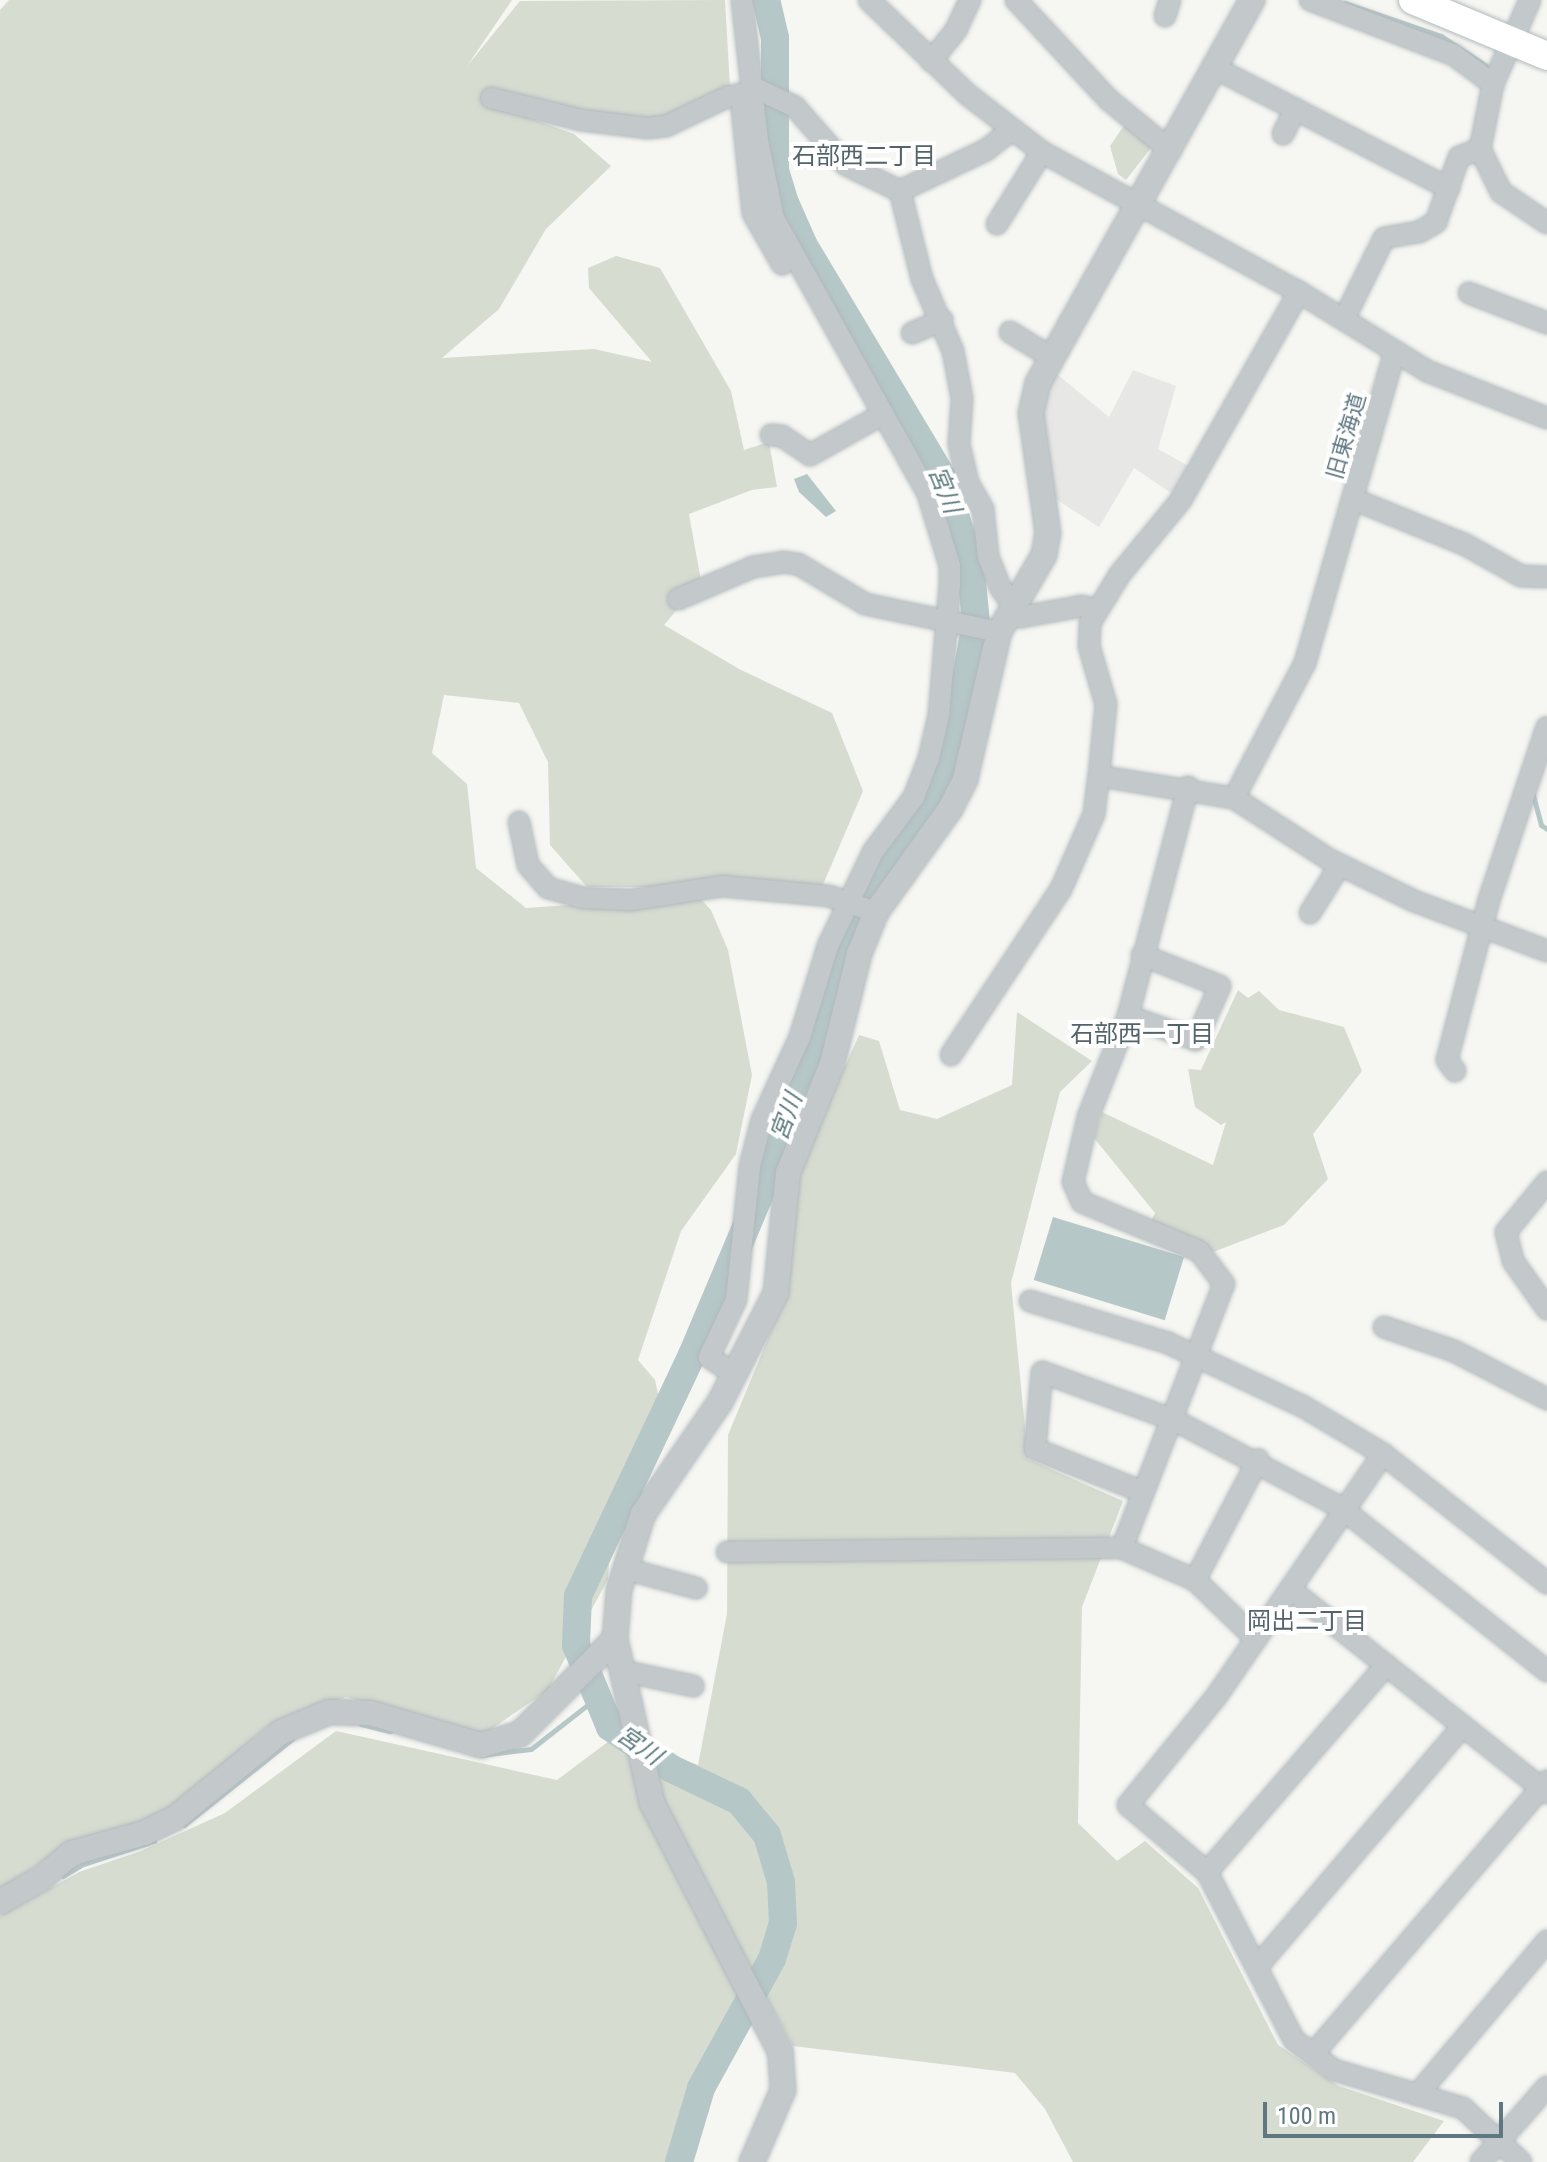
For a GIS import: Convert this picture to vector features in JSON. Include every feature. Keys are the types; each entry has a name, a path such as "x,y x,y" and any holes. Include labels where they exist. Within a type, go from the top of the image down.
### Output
{"main road":[{"path":"1413,0 1547,56"}],"street":[{"path":"732,1372 711,1359 736,1300 750,1166 762,1120 800,1037 828,946 873,852 914,797 929,758 939,715 951,620 950,566 928,494 879,417 774,219 751,91 742,0"},
{"path":"869,0 931,61 1042,152 1299,292 1427,371 1547,418"},
{"path":"931,61 956,30 970,0"},
{"path":"1016,0 1109,100 1171,151"},
{"path":"752,2162 783,2090 780,2051 764,2012 652,1803 615,1639 626,1569 643,1514 732,1372 776,1293 788,1173 832,1064 859,954 876,912 965,779 992,630 1013,611 1044,555 1048,533 1031,413 1049,356 1171,151 1252,0"},
{"path":"1310,0 1454,55 1493,84"},
{"path":"1530,0 1493,84 1480,149 1501,192 1547,223"},
{"path":"1217,69 1449,188"},
{"path":"491,98 581,120 647,128 666,126 751,91 795,107 846,165 900,191"},
{"path":"1283,134 1295,109"},
{"path":"900,191 986,150 1013,129"},
{"path":"1344,319 1384,238 1419,232 1436,222 1459,157 1480,149"},
{"path":"997,224 1042,152"},
{"path":"900,191 922,279 942,320 962,398 959,444 968,483 983,509 988,557 1013,611 1021,617 1082,606 1097,610"},
{"path":"951,1055 1061,889 1094,814 1106,704 1089,646 1097,610 1181,500 1299,292"},
{"path":"1469,293 1547,323"},
{"path":"912,333 942,320"},
{"path":"1010,332 1049,356"},
{"name":"旧東海道","path":"1234,798 1305,663 1395,352"},
{"path":"771,435 782,436 810,455 879,417"},
{"path":"1353,499 1438,533 1521,576 1547,577"},
{"path":"678,599 753,567 783,562 798,564 849,599 992,630"},
{"path":"1455,1071 1447,1060 1482,929 1545,736"},
{"path":"1099,776 1188,787 1234,798 1340,865 1482,929 1547,951"},
{"path":"1122,1548 1196,1354 1219,1305 1224,1284 1218,1272 1188,1244 1082,1202 1073,1191 1088,1117 1128,1016 1188,787"},
{"path":"519,822 528,865 548,888 582,898 631,900 722,886 780,890 848,903 876,912"},
{"path":"1310,913 1340,865"},
{"path":"1128,1016 1196,1040 1220,986 1142,955"},
{"path":"1547,1182 1506,1232 1513,1261 1547,1309"},
{"path":"1030,1301 1105,1320 1196,1354 1304,1407 1383,1454 1547,1583"},
{"path":"1384,1327 1454,1351 1547,1399"},
{"path":"1143,1492 1035,1449 1042,1372 1171,1420 1258,1460 1344,1510 1547,1671"},
{"path":"1383,1454 1256,1639 1128,1805 1207,1872 1294,2040 1334,2070 1463,2108 1521,2162"},
{"path":"1195,1580 1258,1460"},
{"path":"727,1552 1122,1548 1195,1580 1256,1639"},
{"path":"626,1569 696,1588"},
{"path":"1290,1589 1545,1787 1313,2054"},
{"path":"0,1902 42,1878 72,1853 144,1833 175,1818 281,1732 317,1717 370,1713 481,1745 520,1734 615,1639"},
{"path":"1207,1872 1386,1665"},
{"path":"623,1671 693,1686"},
{"path":"1257,1967 1463,1726"},
{"path":"1417,2095 1547,1941"},
{"path":"1481,2162 1547,2087"}],"shaded area":[{"path":"9,0 512,0 467,66 520,1 725,0 730,87 663,119 621,124 491,104 574,134 611,166 546,229 499,309 442,358 594,349 652,362 589,288 588,268 616,256 660,268 731,391 744,450 769,442 777,487 752,490 689,514 701,581 664,625 741,670 832,713 863,791 822,887 587,887 550,845 548,762 519,703 444,695 432,753 467,784 476,868 526,908 698,896 711,910 728,950 752,1075 736,1154 681,1231 638,1360 655,1380 660,1403 613,1504 608,1579 548,1690 484,1734 346,1697 266,1727 163,1818 69,1843 0,1891 0,10"},
{"path":"1127,121 1154,144 1126,180 1118,174 1110,146"},
{"path":"1052,370 1109,417 1133,370 1176,386 1158,449 1192,468 1174,495 1134,468 1099,527 1054,498 1038,419"},
{"path":"807,474 836,511 826,517 799,492 794,479"},
{"path":"1238,990 1248,998 1259,991 1279,1010 1344,1027 1362,1071 1313,1134 1328,1179 1284,1225 1213,1252 1151,1221 1155,1213 1094,1138 1102,1112 1213,1165 1226,1122 1221,1125 1195,1107 1188,1069 1201,1070"},
{"path":"1017,1012 1092,1061 1060,1092 1011,1283 1028,1459 1123,1501 1082,1607 1078,1823 1117,1861 1145,1841 1198,1888 1278,2045 1339,2086 1444,2121 1413,2162 1073,2162 1045,2109 1015,2073 793,2046 732,1934 744,1994 671,2162 0,2162 0,1916 79,1872 141,1851 225,1813 336,1731 557,1780 617,1735 698,1765 727,1614 728,1435 788,1290 796,1176 859,1035 879,1041 900,1110 937,1119 1012,1085"},
{"path":"1053,1217 1184,1257 1165,1320 1034,1280"}],"waterway":[{"name":"宮川","path":"679,2162 701,2088 772,1959 783,1924 781,1882 767,1835 739,1801 672,1769 610,1727 576,1645 578,1596 692,1355 758,1199 858,918 950,767 976,622 970,562 943,478 804,246 785,203 775,171 775,38 766,0"},
{"path":"1345,3 1441,36 1485,65"},
{"path":"1533,795 1541,825 1547,829"},
{"path":"481,1755 531,1749 595,1699"},
{"path":"361,1724 390,1731"},
{"path":"184,1825 292,1739"},
{"path":"63,1876 83,1864 154,1841"}],"district":[{"name":"石部西二丁目","path":"864,157"},
{"name":"石部西一丁目","path":"1142,1035"},
{"name":"岡出二丁目","path":"1307,1622"}]}
